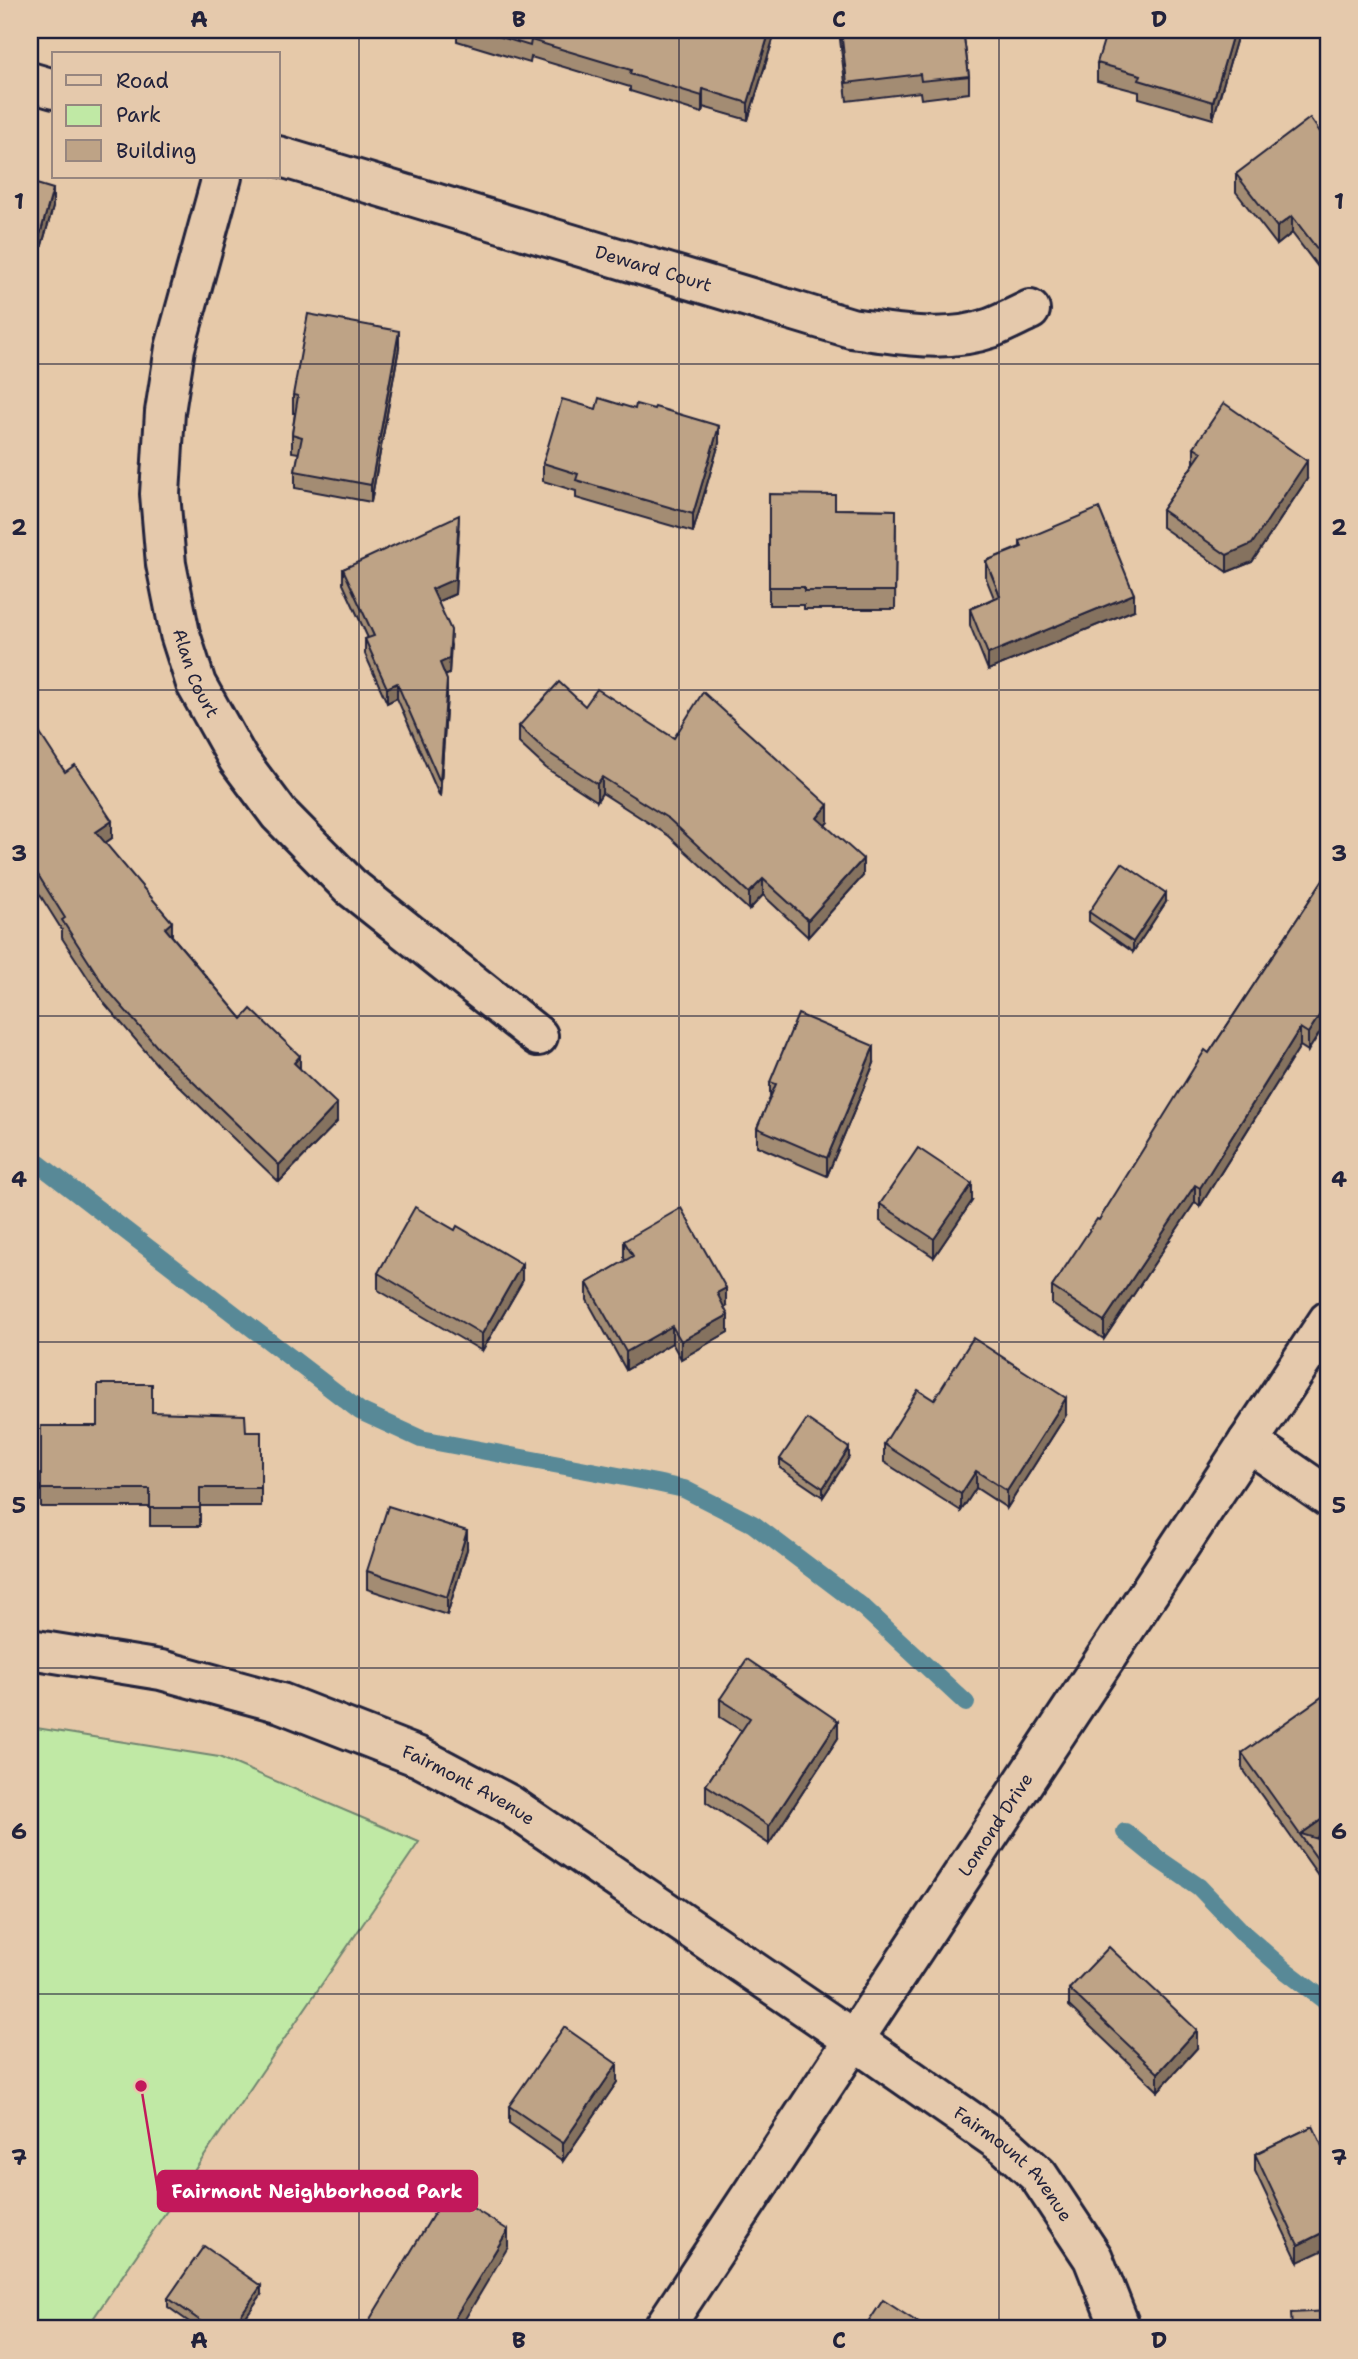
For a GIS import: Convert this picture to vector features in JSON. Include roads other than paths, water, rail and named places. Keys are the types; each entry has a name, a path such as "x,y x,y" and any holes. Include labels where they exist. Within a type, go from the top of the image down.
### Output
{"street":[{"path":"30,82 52,88"},
{"name":"Deward Court","path":"280,157 851,328 916,337 951,336 990,328 1030,310"},
{"name":"Alan Court","path":"222,178 175,348 165,412 160,494 166,564 180,634 196,684 238,759 279,814 351,887 538,1036"},
{"name":"Lomond Drive","path":"663,2329 1328,1321"},
{"path":"1248,1442 1328,1497"},
{"name":"Fairmont Avenue","path":"30,1649 161,1670 281,1703 419,1757 508,1804 854,2040"},
{"name":"Fairmount Avenue","path":"854,2040 1006,2146 1038,2175 1093,2258 1121,2329"}],"waterway":[{"path":"30,1157 360,1411 421,1439 684,1489 753,1524 864,1608 966,1703"},
{"path":"1125,1832 1199,1887 1245,1935 1328,2003"}],"place":[{"name":"Fairmont Neighborhood Park","path":"141,2086"}]}
